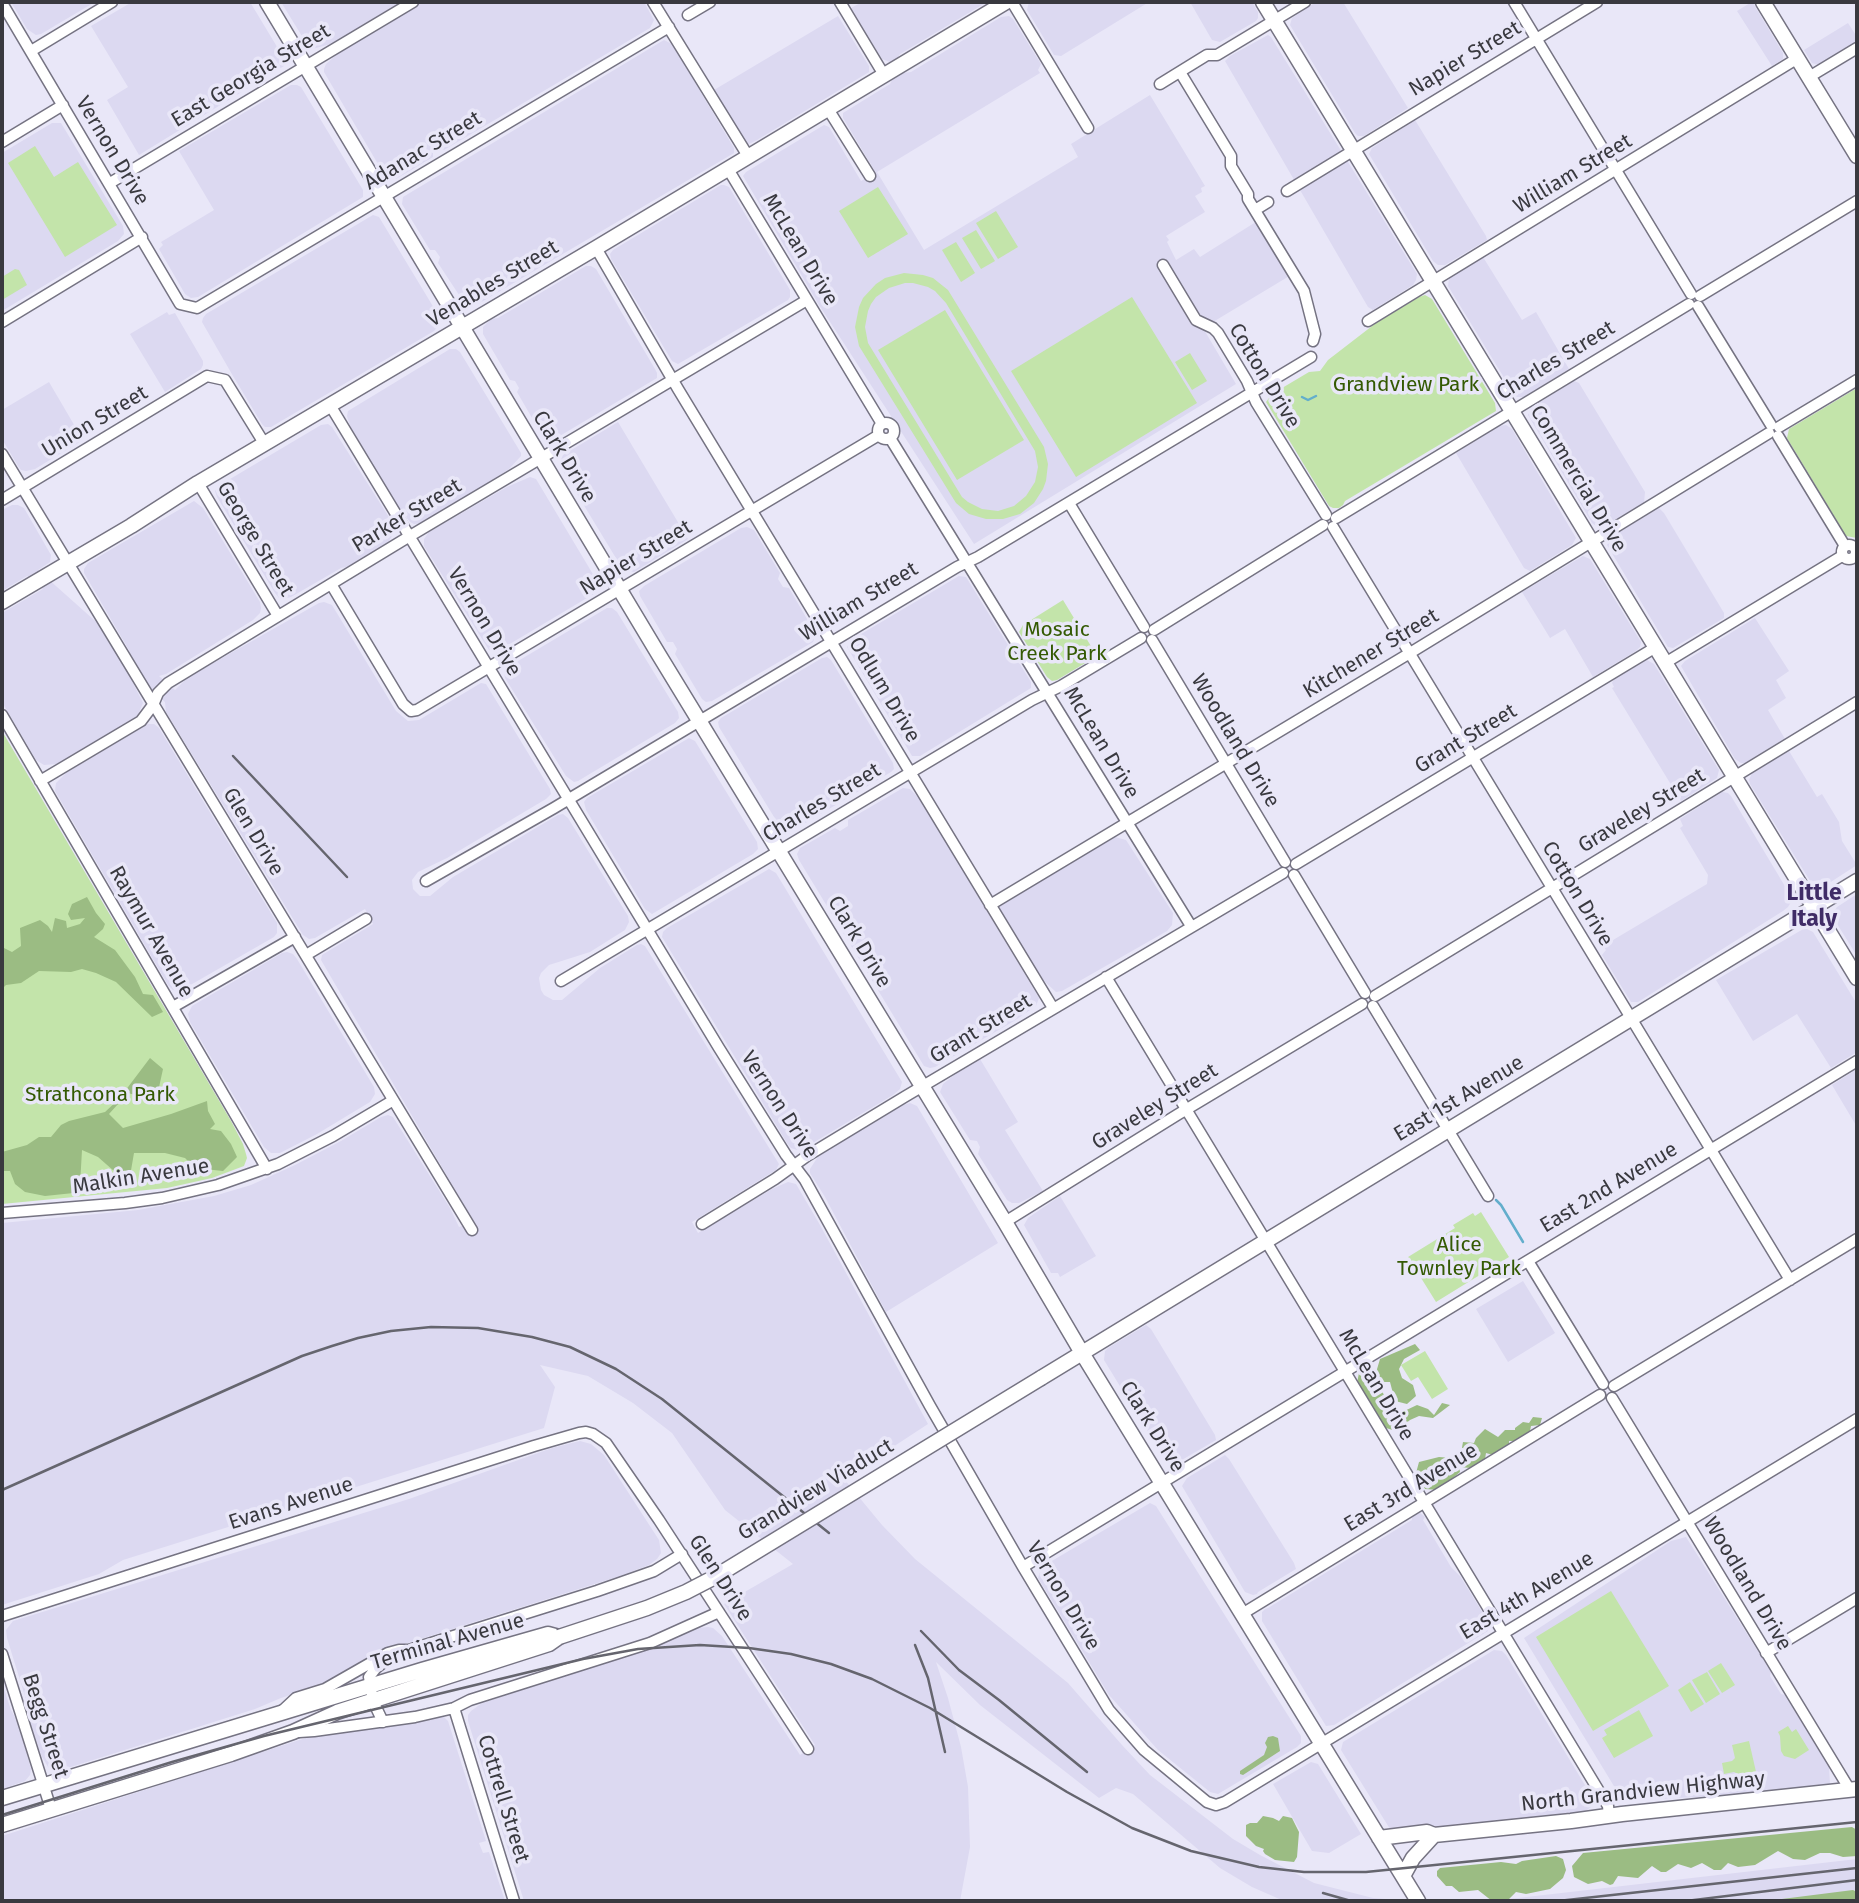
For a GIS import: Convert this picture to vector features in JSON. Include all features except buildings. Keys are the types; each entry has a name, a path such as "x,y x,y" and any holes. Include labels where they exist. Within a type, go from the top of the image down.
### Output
{"main road":[{"name":"Clark Drive","path":"267,2 1082,1353 1418,1901"},
{"name":"Venables Street","path":"2,602 198,482 1006,2"},
{"name":"Commercial Drive","path":"1263,2 1857,978"},
{"path":"1763,2 1857,156"},
{"name":"East 1st Avenue","path":"1082,1353 1857,881"},
{"name":"Grandview Viaduct","path":"559,1637 648,1608 713,1578 1082,1353"},
{"name":"Terminal Avenue","path":"2,1798 279,1713 371,1693 549,1644 559,1637"},
{"name":"Terminal Avenue","path":"2,1825 293,1732 371,1693"},
{"name":"North Grandview Highway","path":"1379,1838 1427,1832 1434,1835 1854,1790"},
{"path":"1403,1876 1413,1858 1434,1835"}],"street":[{"path":"30,51 112,2"},
{"name":"East Georgia Street","path":"110,183 413,2"},
{"path":"653,2 748,156"},
{"path":"688,15 710,2"},
{"path":"840,2 884,75"},
{"path":"1012,2 1088,128"},
{"path":"1160,84 1207,55 1217,55 1305,2"},
{"path":"1514,2 1851,554 1665,663"},
{"name":"Napier Street","path":"1255,210 1598,2"},
{"name":"Vernon Drive","path":"2,3 180,304 197,308"},
{"name":"Adanac Street","path":"197,308 669,27"},
{"path":"1809,77 1857,48"},
{"name":"William Street","path":"1368,321 1798,58"},
{"path":"1180,72 1231,156 1231,166 1248,194 1248,199 1304,291 1315,334 1313,341"},
{"path":"2,142 63,105"},
{"path":"828,109 870,176"},
{"name":"McLean Drive","path":"728,169 884,432 1191,926"},
{"name":"Charles Street","path":"561,981 1147,634 1857,201"},
{"path":"2,322 142,237"},
{"name":"Odlum Drive","path":"596,248 1053,1008"},
{"name":"Cotton Drive","path":"1163,265 1196,320 1218,333 1472,758 1790,1280"},
{"name":"Parker Street","path":"40,781 141,721 158,693 168,683 807,300"},
{"name":"William Street","path":"426,881 1069,503 1311,357"},
{"name":"Union Street","path":"2,500 208,376 225,380 264,443"},
{"name":"Kitchener Street","path":"990,905 1227,764 1857,380"},
{"name":"Vernon Drive","path":"330,405 647,929 818,1203 930,1406 1110,1710 1144,1750 1207,1802 1216,1805"},
{"name":"Napier Street","path":"331,584 403,704 411,710 423,708 884,432"},
{"name":"Glen Drive","path":"2,454 472,1230"},
{"name":"George Street","path":"198,482 278,616"},
{"name":"Woodland Drive","path":"1069,503 1488,1196"},
{"name":"Grant Street","path":"702,1224 922,1086 1290,869 1656,647"},
{"name":"Graveley Street","path":"1005,1222 1857,702"},
{"name":"Raymur Avenue","path":"2,715 267,1168"},
{"path":"306,955 366,919"},
{"path":"173,1007 295,937"},
{"name":"McLean Drive","path":"1106,977 1608,1806 1609,1816"},
{"name":"East 2nd Avenue","path":"1023,1567 1857,1061"},
{"name":"Malkin Avenue","path":"2,1213 125,1203 162,1198 218,1185 267,1168 327,1139 392,1101"},
{"name":"East 3rd Avenue","path":"1242,1614 1857,1240"},
{"name":"Woodland Drive","path":"1528,1261 1766,1653 1854,1790"},
{"name":"East 4th Avenue","path":"1216,1805 1226,1802 1857,1419"},
{"name":"Evans Avenue","path":"2,1616 534,1446 579,1433 593,1434"},
{"name":"Glen Drive","path":"593,1434 606,1443 808,1749"},
{"name":"Terminal Avenue","path":"279,1713 296,1698 325,1689 388,1653 409,1650 654,1571 682,1555"},
{"path":"1766,1653 1857,1598"},
{"name":"Terminal Avenue","path":"293,1732 383,1722 454,1708 470,1700 650,1643 719,1612"},
{"path":"383,1722 371,1693 369,1677 376,1668 409,1650"},
{"name":"Begg Street","path":"2,1654 51,1809"},
{"name":"Cottrell Street","path":"454,1708 514,1901"}],"shaded area":[{"path":"11,2 95,2 36,35 27,29"},
{"path":"132,2 250,2 285,60 284,66 139,155 107,100 128,87 91,26"},
{"path":"281,2 403,2 331,44 312,49"},
{"path":"422,2 644,2 654,20 650,28 444,150 440,148 433,153 433,157 396,179 389,179 324,69 343,49"},
{"path":"862,2 987,2 890,62 882,59 851,8"},
{"path":"1029,2 1149,2 1061,56 1054,55 1027,10"},
{"path":"1190,2 1252,2 1258,12 1258,18 1220,42 1212,40"},
{"path":"1316,2 1343,2 1408,108 1364,136 1355,133 1290,25 1292,18"},
{"path":"1753,3 1783,53 1783,59 1772,66 1737,11"},
{"path":"838,16 869,66 869,72 747,144 714,90"},
{"path":"1009,16 1041,64 1038,70 1040,73 877,172 924,250 1078,157 1071,144 1150,95 1205,186 1201,188 1202,192 1195,196 1205,212 1166,236 1176,260 1194,249 1200,257 1259,220 1291,275 1203,328 1236,384 974,544 819,305 743,176 824,125 829,127 861,181 876,173 843,118 843,113 890,84 893,78 911,72 1001,17"},
{"path":"1848,23 1857,41 1819,65 1812,63 1804,50"},
{"path":"1268,35 1417,274 1413,285 1373,310 1368,307 1225,61"},
{"path":"664,40 672,44 734,148 734,153 478,304 463,301 438,263 440,257 435,250 430,250 402,204 403,197"},
{"path":"291,85 301,87 363,190 363,197 198,297 191,298 185,294 159,249 163,245 161,242 214,210 179,151"},
{"path":"1415,120 1487,240 1445,265 1438,265 1433,261 1369,154 1372,148"},
{"path":"52,123 61,123 123,226 124,234 118,241 2,311 2,153"},
{"path":"721,185 729,187 790,290 790,297 678,364 672,361 610,254"},
{"path":"373,215 379,217 440,318 440,324 434,331 271,427 265,427 202,322 203,318"},
{"path":"1483,257 1522,320 1536,312 1569,369 1524,397 1514,394 1448,286 1452,276"},
{"path":"586,266 596,269 655,369 657,378 548,441 517,392 519,388 515,381 510,380 483,334 483,327 491,319 498,318"},
{"path":"167,312 169,315 175,313 203,365 201,369 165,392 130,334"},
{"path":"450,349 460,352 521,456 509,469 466,498 424,523 414,524 391,498 351,429 348,411"},
{"path":"1574,381 1579,383 1645,492 1644,503 1602,527 1592,523 1528,415 1532,407"},
{"path":"49,382 83,440 35,469 21,470 2,439 2,410"},
{"path":"618,422 688,539 634,572 622,568 560,466 563,455"},
{"path":"328,424 392,522 395,531 387,544 354,565 341,568 291,597 279,598 215,491 220,485 321,425"},
{"path":"1506,425 1512,429 1576,538 1572,545 1530,571 1524,568 1456,453 1499,426"},
{"path":"530,477 536,479 600,586 597,592 493,652 489,650 424,546 424,539 429,532 507,487"},
{"path":"194,501 203,508 260,602 261,608 253,620 159,676 175,690 187,678 324,602 332,605 396,711 408,721 419,720 481,683 486,684 551,794 447,858 418,872 412,880 413,889 420,896 430,896 453,877 558,815 563,814 568,818 628,916 629,922 625,930 590,952 549,965 539,978 541,990 553,1000 562,1000 600,968 637,945 645,946 779,1164 776,1170 692,1222 698,1233 772,1189 788,1182 796,1184 928,1424 844,1479 882,1525 915,1559 1068,1683 1150,1775 1233,1839 1314,1883 1373,1898 1410,1901 1284,1901 1252,1887 1220,1868 1133,1794 1116,1788 1099,1798 980,1705 936,1662 961,1747 968,1787 970,1847 960,1901 524,1901 468,1721 471,1711 482,1703 639,1652 698,1628 708,1627 722,1636 800,1755 815,1745 724,1604 793,1564 725,1510 672,1433 633,1403 588,1376 540,1365 555,1387 544,1428 123,1560 99,1574 2,1605 2,1223 138,1210 214,1196 251,1185 295,1165 388,1115 393,1117 459,1227 474,1222 321,960 322,955 373,924 365,909 315,938 309,939 303,935 166,712 165,702 124,665 143,703 137,717 56,764 44,765 36,760 2,702 2,613 43,589 27,576 2,591 2,510 12,505 24,508 51,555 50,562 38,570 130,652 84,569 88,563"},
{"path":"1659,508 1724,613 1724,618 1673,648 1668,647 1607,545 1611,537"},
{"path":"741,528 754,530 780,573 778,579 783,587 789,588 815,637 813,642 706,702 675,654 677,649 673,642 667,642 639,591"},
{"path":"1583,556 1590,559 1641,642 1636,651 1593,677 1565,629 1550,638 1522,592"},
{"path":"959,576 966,577 1031,682 1031,688 920,756 912,756 847,647 851,640"},
{"path":"607,608 617,612 678,712 679,718 675,723 574,782 566,776 504,673 508,667"},
{"path":"1755,618 1789,671 1776,680 1786,698 1768,710 1785,739 1746,763 1741,763 1735,759 1681,666"},
{"path":"827,657 893,763 894,769 786,833 718,722"},
{"path":"1647,660 1654,664 1719,770 1717,778 1681,801 1612,688 1614,679"},
{"path":"148,724 159,728 277,923 274,937 180,991 173,990 168,985 55,791 56,783 67,772"},
{"path":"689,738 695,741 757,842 758,849 652,914 645,909 586,810 584,802"},
{"path":"1789,751 1817,797 1822,794 1839,822 1842,841 1857,865 1823,887 1812,884 1749,780 1752,773"},
{"path":"903,788 910,789 920,799 1039,998 1036,1006 1014,1021 930,1068 924,1066 797,854 800,848 835,828 840,831 848,826 848,820"},
{"path":"1722,792 1731,796 1789,893 1791,902 1783,911 1638,1002 1631,1002 1602,955 1606,950 1603,946 1707,884 1708,875 1680,828 1683,826 1680,819"},
{"path":"1115,837 1126,840 1173,913 1172,925 1167,931 1056,992 1043,980 999,909 1000,905"},
{"path":"769,869 776,873 902,1082 900,1089 893,1095 797,1150 787,1143 662,937 667,928"},
{"path":"1857,894 1857,956 1833,913 1837,907"},
{"path":"1805,928 1813,932 1857,1004 1857,1052 1831,1068 1797,1014 1753,1041 1716,980"},
{"path":"287,952 297,959 374,1087 375,1094 370,1102 317,1134 280,1153 271,1153 264,1147 190,1022 188,1014 192,1006"},
{"path":"980,1059 1018,1122 1005,1130 1043,1191 1019,1203 1007,1200 978,1154 980,1147 977,1141 970,1140 940,1092 943,1084"},
{"path":"1857,1069 1857,1127 1832,1085"},
{"path":"910,1103 917,1106 998,1243 886,1312 810,1169 819,1155"},
{"path":"1060,1196 1096,1256 1060,1277 1058,1273 1051,1273 1024,1225 1028,1218"},
{"path":"1523,1281 1555,1333 1508,1362 1476,1309"},
{"path":"1146,1325 1151,1329 1215,1435 1216,1440 1175,1464 1165,1460 1104,1360 1108,1348"},
{"path":"580,1441 591,1444 604,1455 659,1540 661,1553 649,1565 392,1648 324,1684 255,1709 58,1771 48,1767 41,1755 27,1713 28,1706 7,1638 6,1630 13,1621 409,1499 552,1448"},
{"path":"1225,1455 1296,1569 1253,1595 1245,1592 1182,1486 1187,1478"},
{"path":"1150,1503 1156,1506 1301,1736 1301,1743 1297,1747 1218,1794 1210,1792 1158,1750 1109,1695 1038,1578 1045,1565"},
{"path":"1420,1513 1425,1517 1423,1520 1451,1567 1460,1576 1489,1623 1488,1631 1334,1725 1326,1726 1262,1621 1262,1612"},
{"path":"1686,1537 1771,1672 1770,1676 1781,1694 1785,1695 1829,1767 1830,1784 1827,1788 1623,1801 1524,1638 1671,1541"},
{"path":"1494,1650 1502,1651 1506,1655 1591,1795 1591,1807 1583,1813 1395,1831 1390,1829 1341,1750 1343,1742"},
{"path":"2,1683 19,1725 31,1769 25,1781 2,1789"},
{"path":"443,1716 448,1721 486,1841 479,1843 483,1853 489,1852 505,1901 2,1901 2,1836 315,1735 398,1725"},
{"path":"1311,1762 1318,1764 1361,1834 1329,1853 1312,1851 1273,1784"},
{"path":"1857,1859 1857,1890 1784,1900 1473,1901 1518,1898"}],"green space":[{"path":"35,146 54,177 78,162 117,225 65,257 8,163"},
{"path":"878,187 908,234 868,258 839,211"},
{"path":"996,211 1018,247 998,259 976,223"},
{"path":"976,230 995,261 981,269 962,238"},
{"path":"956,242 975,273 961,282 942,250"},
{"path":"15,269 19,270 27,285 2,300 2,277"},
{"path":"904,273 923,275 933,278 948,290 1044,447 1048,464 1046,481 1034,503 1020,514 1003,519 986,519 969,514 956,503 859,346 855,327 859,307 863,298 885,278","holes":["913,283 935,291 946,303 1035,451 1038,467 1035,482 1026,496 1014,506 998,511 982,509 962,497 868,343 865,327 868,311 876,297 889,288"]},
{"name":"Grandview Park","path":"1425,295 1432,299 1495,403 1496,411 1345,501 1339,508 1333,508 1329,506 1266,402 1272,394 1309,372 1320,371 1328,360 1376,323"},
{"path":"1132,297 1197,403 1076,477 1011,371"},
{"path":"945,310 1024,440 957,480 878,350"},
{"path":"1190,353 1207,381 1192,390 1175,362"},
{"path":"1857,388 1857,538 1846,536 1787,438 1789,429"},
{"name":"Mosaic Creek Park","path":"1063,600 1097,656 1052,681 1019,632 1023,625"},
{"name":"Strathcona Park","path":"2,731 231,1121 246,1154 244,1166 212,1178 167,1188 2,1204"},
{"path":"87,897 105,924 94,937 115,950 135,977 143,994 153,995 163,1012 152,1017 116,982 82,969 71,972 39,971 21,983 6,985 2,989 2,947 12,952 21,946 20,928 40,920 52,932 55,918 66,921 67,928 80,924 85,918 71,920 68,914 72,904"},
{"path":"150,1058 163,1069 156,1101 128,1093 109,1114 123,1128 207,1101 208,1111 215,1124 210,1129 221,1131 237,1157 223,1171 195,1168 185,1158 165,1153 134,1153 129,1182 123,1182 98,1157 82,1150 80,1185 106,1186 98,1192 45,1196 25,1192 15,1184 10,1171 2,1171 2,1152 27,1145 39,1137 51,1137 61,1125 69,1121 105,1112 119,1099"},
{"name":"Alice Townley Park","path":"1481,1212 1509,1257 1436,1302 1408,1257 1455,1228 1453,1225 1473,1213 1475,1216"},
{"path":"1415,1344 1420,1350 1404,1359 1399,1369 1402,1378 1413,1385 1416,1396 1407,1404 1395,1401 1390,1382 1382,1382 1380,1388 1398,1414 1417,1405 1428,1409 1434,1415 1442,1403 1450,1405 1433,1418 1419,1416 1396,1431 1369,1417 1371,1403 1357,1383 1359,1373 1372,1365 1375,1376 1380,1359"},
{"path":"1425,1351 1448,1389 1432,1399 1418,1377 1411,1381 1401,1365"},
{"path":"1533,1417 1542,1418 1540,1425 1531,1426 1530,1431 1515,1441 1509,1441 1509,1444 1493,1455 1486,1453 1485,1459 1471,1468 1459,1467 1460,1472 1439,1490 1425,1489 1416,1473 1419,1462 1439,1457 1452,1458 1461,1453 1463,1442 1474,1443 1485,1429 1498,1437 1505,1430 1515,1430 1523,1422 1529,1423"},
{"path":"1611,1591 1669,1686 1593,1731 1536,1637"},
{"path":"1721,1663 1735,1685 1722,1693 1708,1671"},
{"path":"1707,1672 1720,1694 1706,1703 1692,1680"},
{"path":"1690,1682 1704,1704 1691,1712 1678,1690"},
{"path":"1639,1710 1653,1736 1614,1758 1602,1738 1607,1735 1604,1730"},
{"path":"1788,1726 1792,1732 1796,1729 1809,1750 1795,1759 1784,1756 1781,1751 1778,1732"},
{"path":"1268,1737 1278,1738 1280,1751 1243,1775 1240,1774 1240,1771 1264,1755 1267,1747 1265,1743"},
{"path":"1749,1741 1759,1785 1741,1789 1738,1774 1724,1774 1722,1763 1735,1758 1732,1745"},
{"path":"1263,1816 1279,1821 1283,1816 1292,1818 1299,1832 1297,1857 1294,1862 1275,1860 1246,1836 1246,1825 1257,1823"},
{"path":"1852,1827 1857,1830 1857,1856 1843,1857 1820,1853 1805,1860 1793,1859 1778,1851 1755,1865 1738,1867 1728,1863 1721,1870 1714,1870 1702,1863 1691,1868 1678,1864 1666,1872 1652,1866 1638,1878 1618,1876 1610,1885 1602,1881 1588,1884 1574,1877 1572,1866 1583,1853"},
{"path":"1556,1856 1563,1859 1566,1870 1563,1878 1550,1889 1526,1894 1516,1892 1507,1901 1492,1901 1478,1890 1459,1892 1452,1886 1446,1886 1437,1876 1440,1868 1501,1862 1516,1864"},
{"path":"1853,1890 1857,1892 1857,1901 1766,1901"}],"waterway":[{"path":"1302,397 1308,400 1316,396"},
{"path":"1496,1200 1523,1242"}],"railway":[{"path":"233,756 347,877"},
{"path":"2,1490 302,1356 358,1338 391,1331 431,1327 478,1328 532,1337 570,1347 616,1369 662,1399 829,1533"},
{"path":"921,1631 959,1670 1087,1772"},
{"path":"2,1815 264,1736 583,1659 638,1649 700,1645 791,1654 831,1664 872,1679 930,1708 1067,1792 1132,1828 1191,1851 1259,1867 1304,1872 1366,1872 1857,1822"},
{"path":"915,1645 928,1678 945,1752"},
{"path":"1558,1901 1857,1868"},
{"path":"1686,1901 1857,1880"},
{"path":"1323,1893 1351,1901"}],"district":[{"name":"Little Italy","path":"1814,907"}]}
